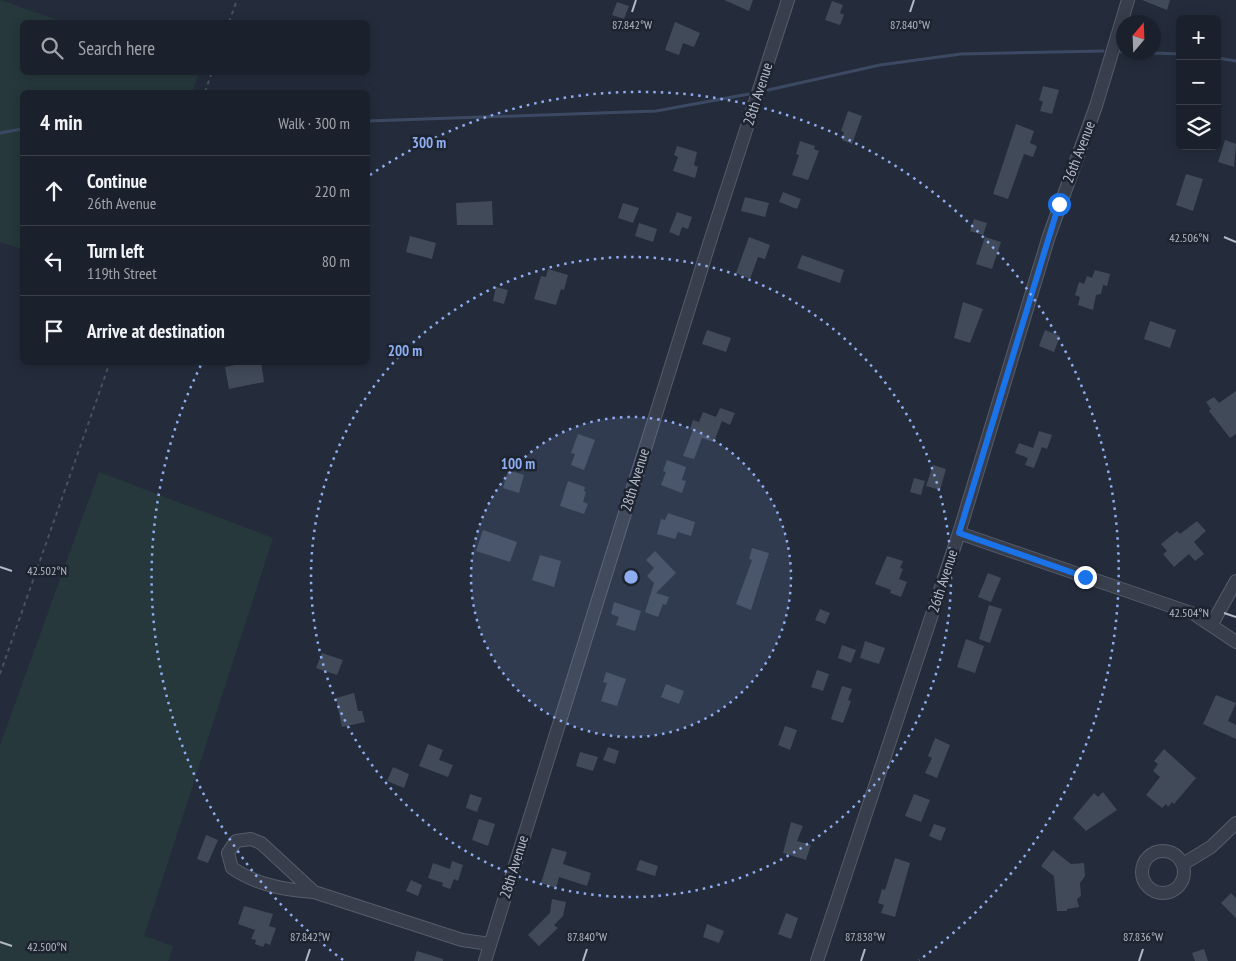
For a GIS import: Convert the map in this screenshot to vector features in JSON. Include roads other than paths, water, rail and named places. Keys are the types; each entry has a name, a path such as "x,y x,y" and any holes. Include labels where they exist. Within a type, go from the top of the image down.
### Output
{"street":[{"name":"28th Avenue","path":"485,961 711,238 788,0"},
{"name":"26th Avenue","path":"817,961 959,533 1049,236 1096,106 1128,0"},
{"path":"959,533 1194,614 1212,624 1236,642"},
{"path":"1212,624 1236,581"},
{"path":"1183,864 1211,847 1236,823"},
{"path":"314,892 261,843 252,839 236,841 228,853 232,868 246,878 285,890 314,892 462,940 490,944"}],"waterway":[{"path":"768,90 880,65 961,54 1103,51"},
{"path":"1161,53 1176,54"},
{"path":"1221,59 1236,61"},
{"path":"370,121 656,111 749,94"},
{"path":"0,133 20,129"}]}
